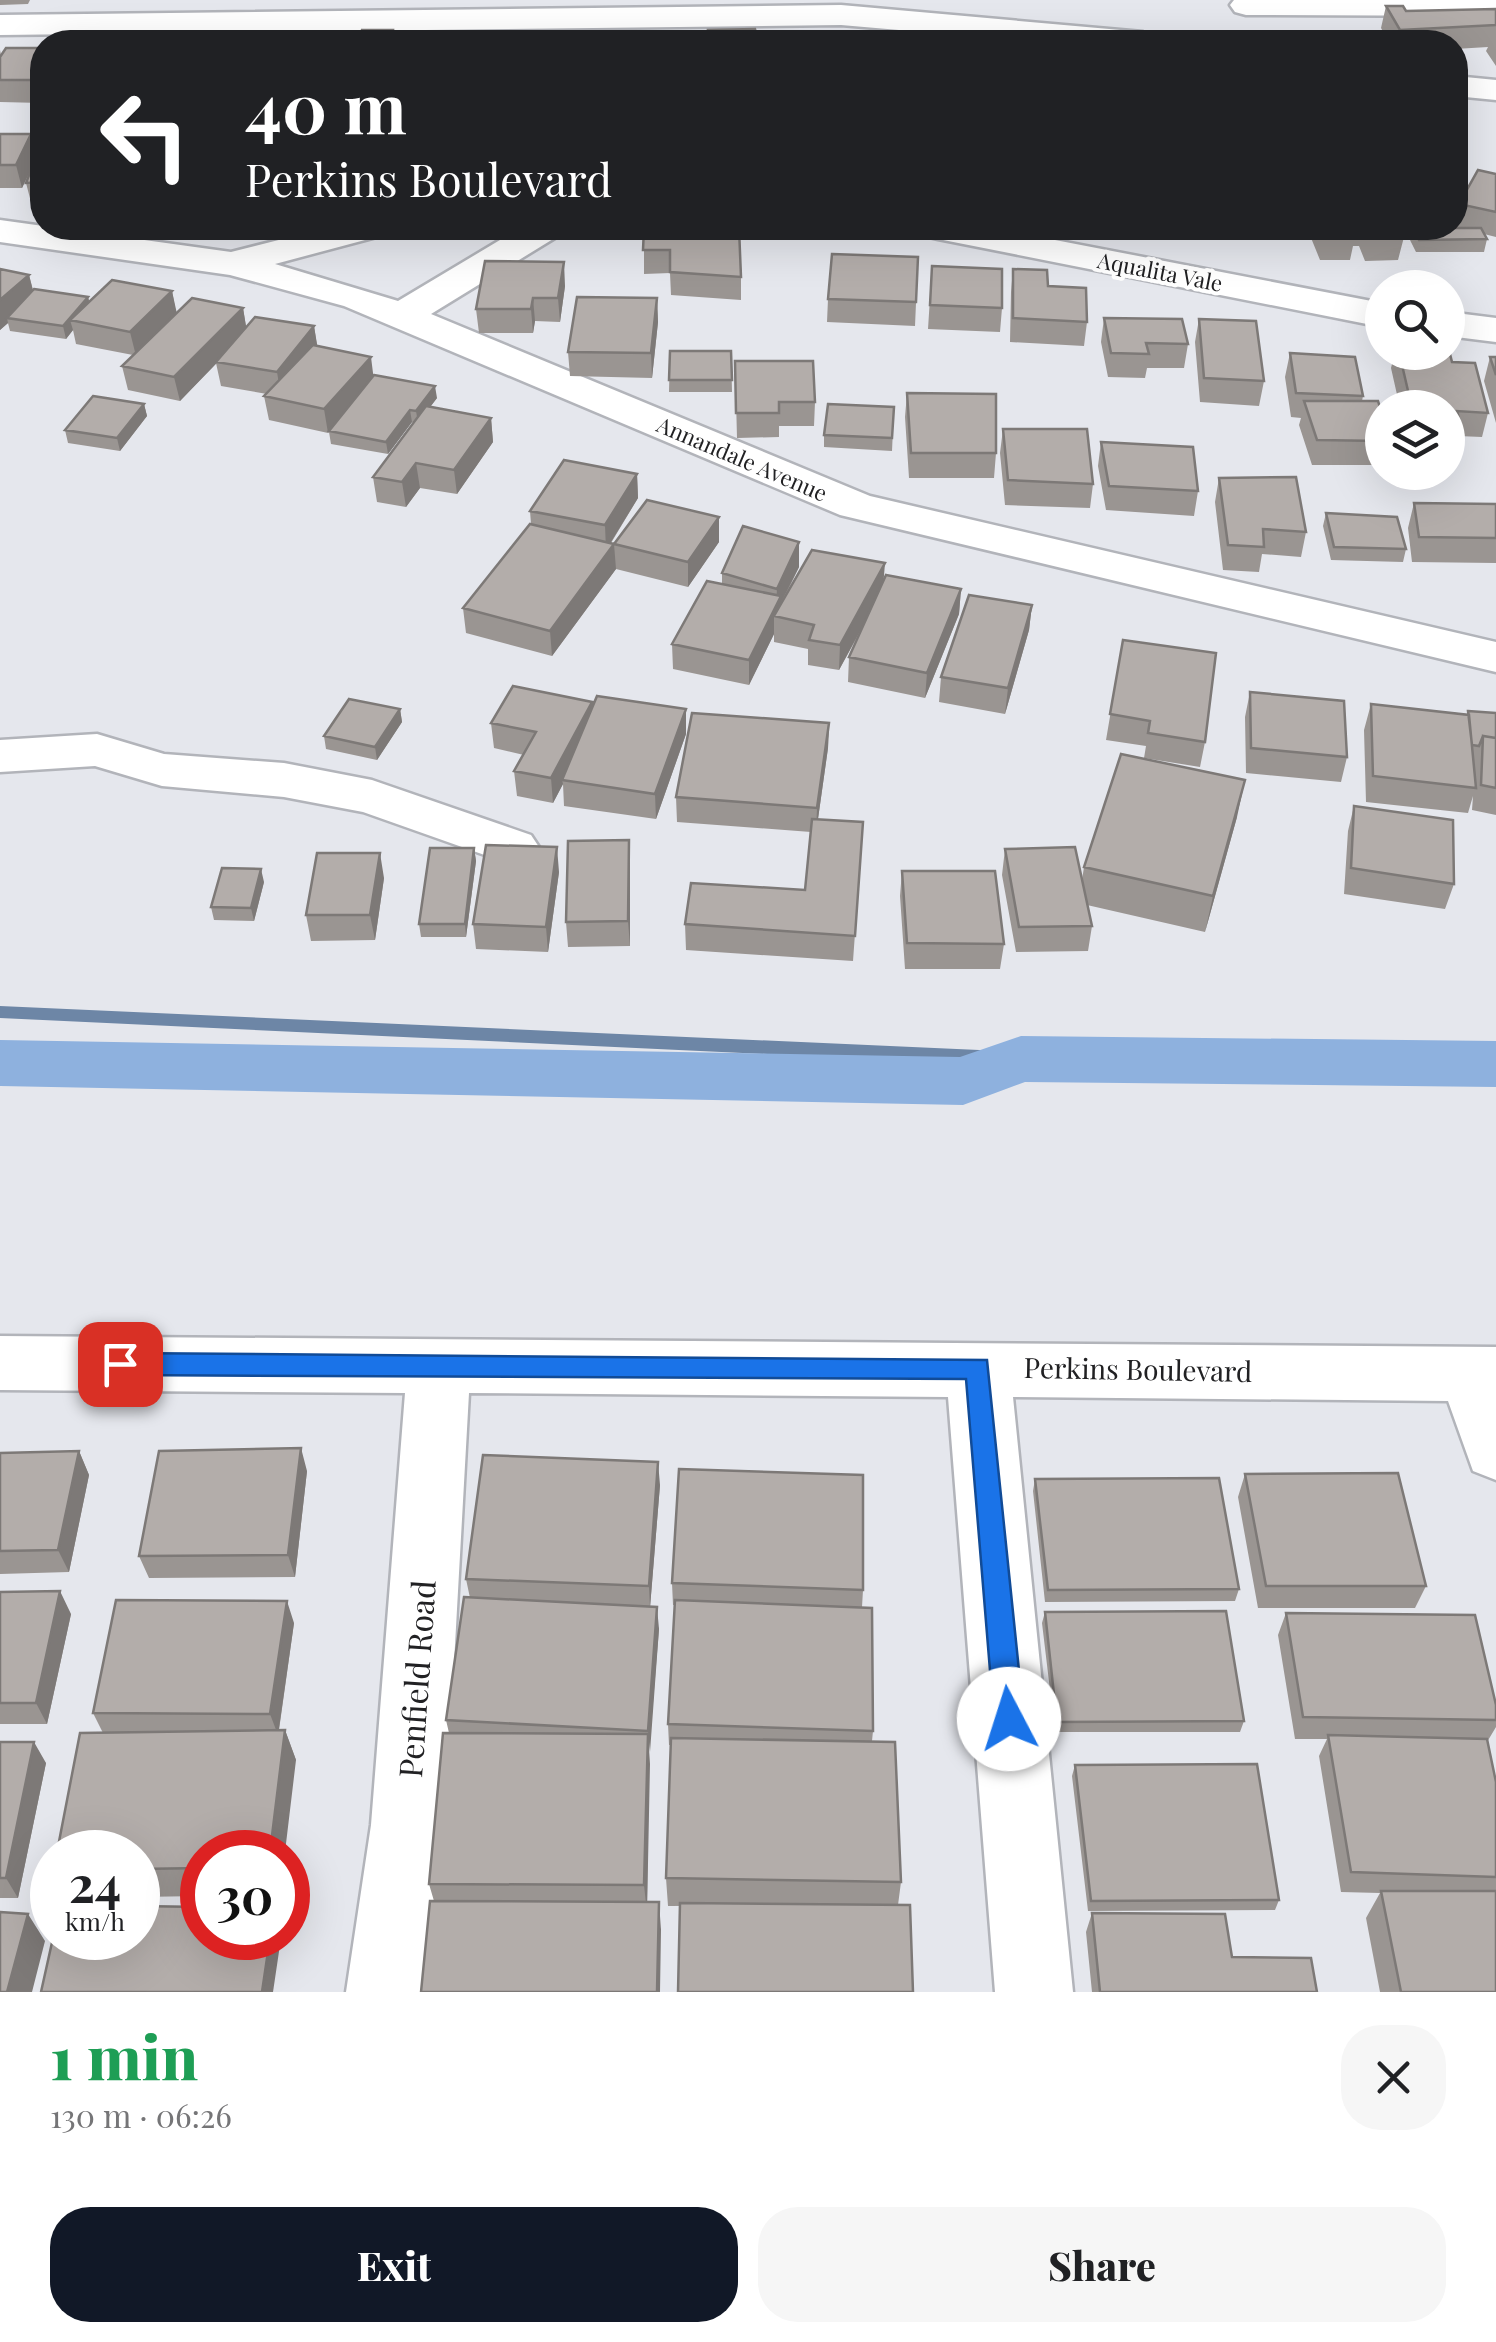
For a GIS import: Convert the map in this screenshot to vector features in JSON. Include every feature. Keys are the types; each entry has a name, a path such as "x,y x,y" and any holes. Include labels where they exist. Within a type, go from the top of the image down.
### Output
{"street":[{"path":"1059,0 1067,30"},
{"path":"1247,30 1246,3 1496,6"},
{"path":"0,25 841,14 1043,30"},
{"path":"1468,87 1496,90"},
{"name":"Annandale Avenue","path":"0,231 30,235"},
{"name":"Annandale Avenue","path":"64,240 233,264 358,298 855,506 1452,650 1496,657"},
{"path":"233,264 322,240"},
{"path":"401,316 525,240"},
{"name":"Aqualita Vale","path":"999,240 1365,312"},
{"path":"1465,326 1496,330"},
{"path":"12,751 98,750 162,770 302,784 372,797 514,847"},
{"name":"Perkins Boulevard","path":"0,1364 1484,1374"},
{"name":"Penfield Road","path":"385,1992 408,1825 439,1366"},
{"path":"978,1368 1034,1992"},
{"path":"1484,1374 1496,1451"}],"building":[{"path":"1386,6 1403,6 1406,11 1496,9 1496,25 1400,30"},
{"path":"6,48 30,48 30,80 0,80 0,57"},
{"path":"0,134 30,134 16,165 0,165"},
{"path":"1478,170 1496,174 1496,212 1468,206 1468,188"},
{"path":"1468,228 1481,228 1487,239 1468,239"},
{"path":"643,240 739,240 741,277 670,272 670,250 643,250"},
{"path":"832,254 918,257 916,302 828,299"},
{"path":"485,261 564,262 558,298 533,298 531,309 476,309"},
{"path":"932,266 1002,269 1002,308 930,305"},
{"path":"0,269 29,275 0,300"},
{"path":"1013,269 1047,270 1048,286 1086,288 1087,322 1013,318"},
{"path":"112,280 172,291 130,332 70,320"},
{"path":"34,289 88,297 63,326 7,318"},
{"path":"577,297 657,298 651,353 568,352"},
{"path":"192,298 243,308 174,377 122,366"},
{"path":"255,317 314,326 277,372 216,362"},
{"path":"1104,318 1182,319 1188,344 1146,343 1149,354 1111,353"},
{"path":"1199,319 1256,321 1264,381 1204,378"},
{"path":"313,345 371,357 324,409 264,396"},
{"path":"670,351 731,351 732,380 669,380"},
{"path":"1290,353 1355,357 1363,396 1296,393"},
{"path":"735,361 813,361 815,402 779,402 779,413 736,413"},
{"path":"1465,363 1475,363 1488,413 1465,412 1465,390 1408,390 1403,370 1465,370"},
{"path":"374,375 435,386 416,411 410,410 386,442 329,431"},
{"path":"907,393 996,394 996,453 911,453"},
{"path":"93,396 144,404 117,438 65,430"},
{"path":"1304,401 1365,401 1365,441 1317,440"},
{"path":"828,404 894,407 892,438 824,435"},
{"path":"426,406 491,418 454,470 416,463 402,482 373,477"},
{"path":"1003,429 1087,429 1093,484 1008,480"},
{"path":"1101,442 1193,447 1198,491 1109,486"},
{"path":"564,460 637,474 605,525 530,511"},
{"path":"1296,477 1306,532 1263,529 1264,547 1228,545 1219,478"},
{"path":"647,500 719,517 688,562 614,544"},
{"path":"1414,503 1496,504 1496,538 1419,537"},
{"path":"1326,513 1397,517 1406,549 1334,547"},
{"path":"530,524 614,544 550,631 463,608"},
{"path":"743,526 799,542 777,589 722,573"},
{"path":"812,550 885,563 840,645 809,640 814,625 774,616"},
{"path":"886,575 961,589 927,673 849,657"},
{"path":"707,581 781,596 749,660 672,644"},
{"path":"969,595 1032,605 1008,688 941,677"},
{"path":"1123,640 1216,653 1205,742 1148,733 1150,721 1110,714"},
{"path":"513,686 592,702 551,778 514,771 536,732 491,723"},
{"path":"1250,692 1344,701 1347,757 1251,748"},
{"path":"597,696 686,709 655,794 562,780"},
{"path":"349,699 400,709 375,747 324,736"},
{"path":"1371,704 1469,715 1476,788 1373,776"},
{"path":"1468,711 1496,713 1496,738 1483,736 1479,746 1472,745"},
{"path":"692,713 829,723 817,808 676,797"},
{"path":"1483,736 1496,738 1496,788 1481,785"},
{"path":"1121,754 1245,780 1213,896 1084,867"},
{"path":"1354,806 1453,820 1454,884 1351,868"},
{"path":"812,819 863,822 855,936 685,924 691,883 805,890"},
{"path":"629,840 628,921 566,922 568,841"},
{"path":"486,845 557,847 546,927 473,924"},
{"path":"1075,847 1092,926 1019,927 1005,849"},
{"path":"430,848 474,848 465,924 419,924"},
{"path":"317,853 380,853 370,915 306,915"},
{"path":"222,868 261,869 251,908 211,907"},
{"path":"902,871 995,871 1004,944 907,943"},
{"path":"301,1448 288,1555 139,1556 159,1451"},
{"path":"79,1451 58,1550 0,1551 0,1453"},
{"path":"483,1455 658,1462 649,1586 466,1579"},
{"path":"679,1469 863,1475 863,1590 672,1583"},
{"path":"1398,1473 1426,1586 1266,1586 1245,1474"},
{"path":"1219,1478 1239,1589 1048,1590 1035,1479"},
{"path":"60,1591 36,1703 0,1703 0,1592"},
{"path":"464,1597 657,1607 648,1731 446,1720"},
{"path":"116,1600 287,1601 270,1714 93,1713"},
{"path":"675,1600 872,1608 873,1731 668,1724"},
{"path":"1226,1611 1244,1721 1057,1722 1045,1612"},
{"path":"1286,1613 1475,1615 1496,1720 1303,1717"},
{"path":"285,1730 273,1830 180,1830 180,1868 160,1869 160,1830 61,1830 80,1733"},
{"path":"443,1733 648,1734 644,1885 429,1884"},
{"path":"1328,1735 1487,1739 1496,1782 1496,1877 1351,1872"},
{"path":"671,1738 895,1742 901,1882 666,1878"},
{"path":"0,1742 34,1742 6,1878 0,1878"},
{"path":"1257,1764 1279,1900 1091,1901 1075,1765"},
{"path":"1381,1891 1496,1891 1496,1992 1401,1992"},
{"path":"430,1901 659,1902 657,1992 421,1992"},
{"path":"680,1903 910,1905 913,1992 678,1992"},
{"path":"160,1906 180,1907 180,1960 267,1960 262,1992 41,1992 48,1960 160,1960"},
{"path":"0,1912 28,1914 7,1992 0,1992"},
{"path":"1092,1913 1225,1914 1232,1957 1311,1958 1317,1992 1100,1992"}],"waterway":[{"path":"0,1012 1021,1059"},
{"path":"0,1063 963,1081 1021,1059 1496,1064"}],"route":[{"path":"120,1364 978,1368 1009,1719"}]}
